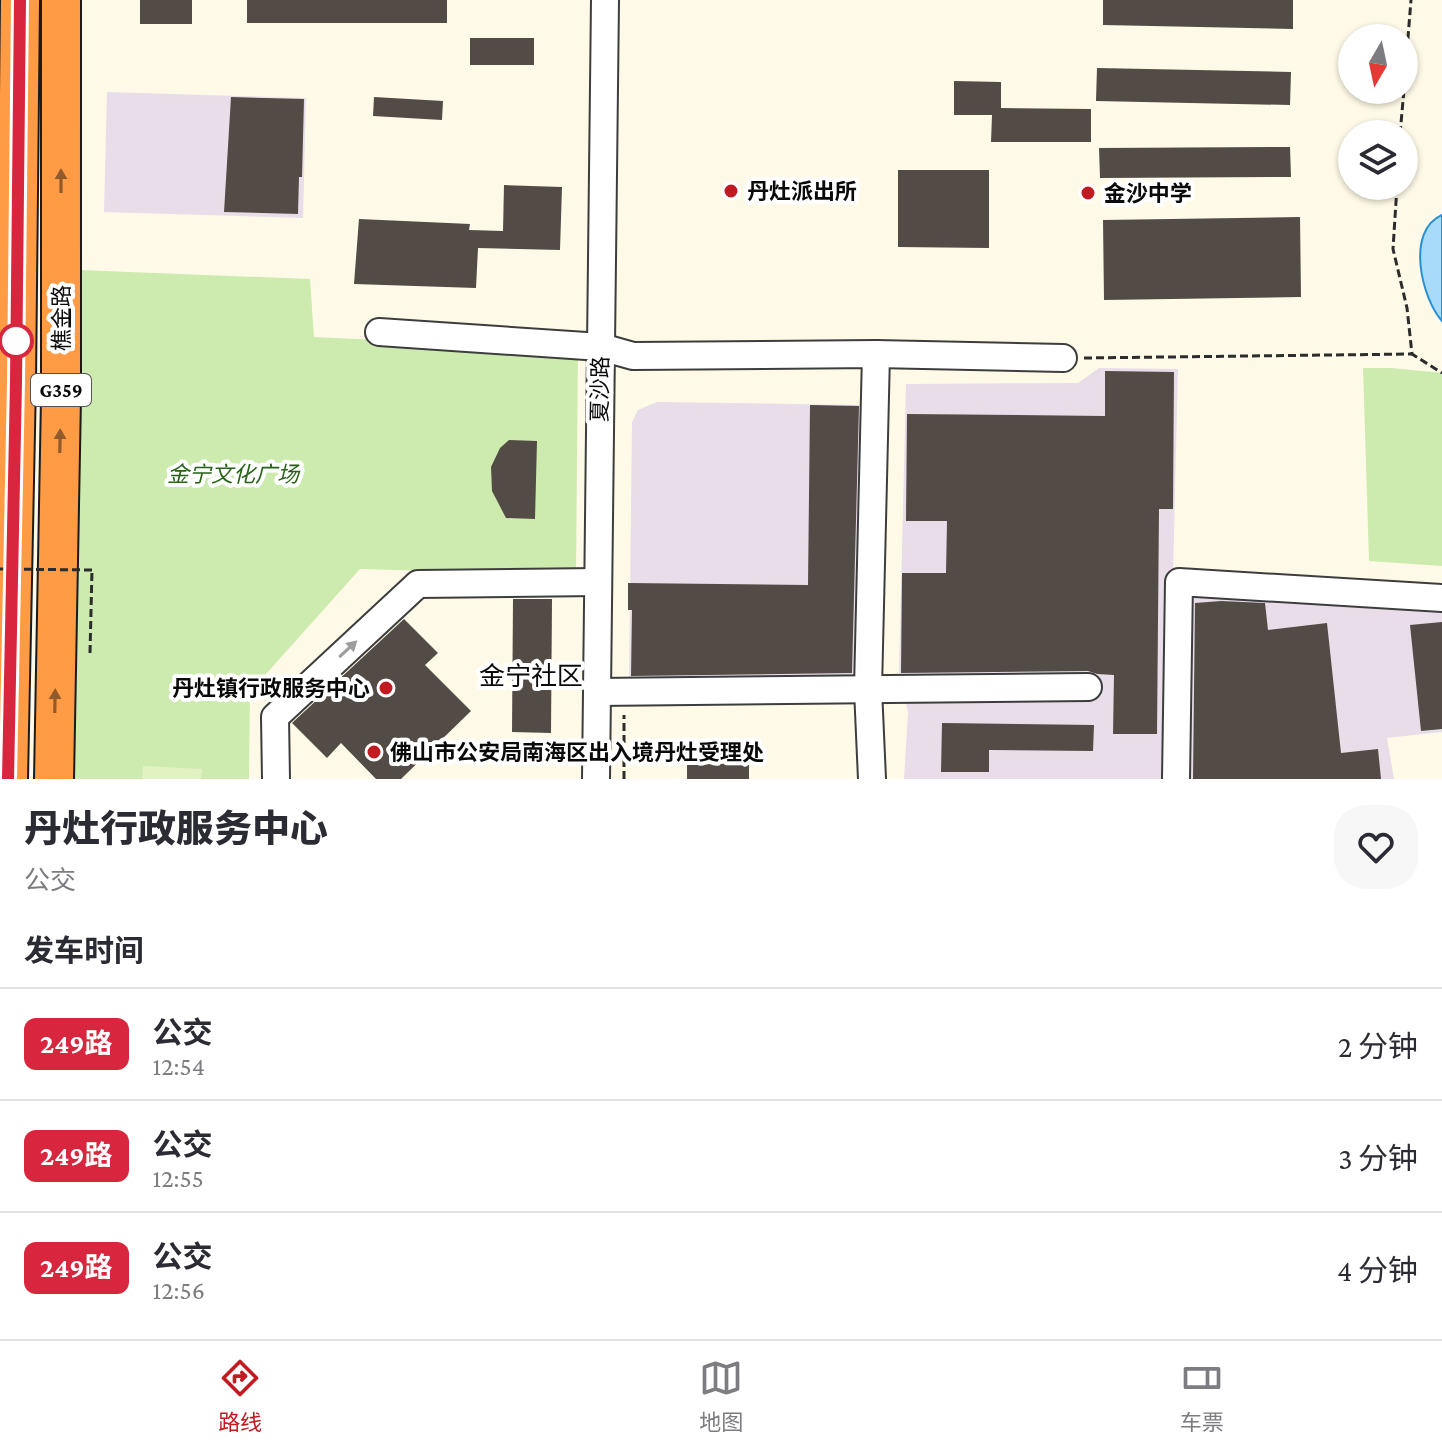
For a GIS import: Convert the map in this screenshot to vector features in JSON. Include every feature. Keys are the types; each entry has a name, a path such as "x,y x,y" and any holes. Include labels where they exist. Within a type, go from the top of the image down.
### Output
{"highway":[{"name":"樵金路","path":"8,779 8,354 20,0"},
{"name":"樵金路","path":"54,779 61,397 61,0"}],"street":[{"name":"夏沙路","path":"596,779 605,0"},
{"path":"379,332 601,347 633,356 876,354 1063,358"},
{"path":"872,779 868,689 876,354"},
{"path":"276,779 275,717 418,584 598,582"},
{"path":"1176,779 1179,582 1442,598"},
{"path":"597,692 1088,687"}],"path":[{"path":"1409,24 1411,0"},
{"path":"1396,200 1393,249 1407,308 1412,354"},
{"path":"1063,358 1412,354 1442,373"},
{"path":"0,569 92,570 90,653"},
{"path":"624,714 624,779"}],"shaded area":[{"path":"107,92 306,98 303,218 104,212"},
{"path":"1099,368 1178,369 1168,779 904,779 908,712 899,674 906,384 1078,383"},
{"path":"657,402 863,405 863,680 629,680 632,422 638,410"},
{"path":"1188,592 1442,611 1442,732 1387,738 1394,779 1191,779"}],"green space":[{"name":"金宁文化广场","path":"79,270 310,279 314,337 578,349 576,575 360,569 250,692 249,779 69,779"},
{"path":"1363,368 1442,373 1442,566 1369,561"},
{"path":"143,766 202,769 201,779 142,779"}],"water":[{"path":"1442,215 1442,321 1423,282 1420,250 1431,223"}],"building":[{"path":"140,0 192,0 192,24 140,24"},
{"path":"247,0 447,0 447,23 247,23"},
{"path":"1103,0 1293,0 1293,29 1103,25"},
{"path":"470,38 534,38 534,65 470,65"},
{"path":"1097,68 1291,72 1290,105 1096,101"},
{"path":"954,81 1001,82 1001,108 1091,109 1091,142 991,142 992,115 954,115"},
{"path":"231,97 304,99 298,214 224,212"},
{"path":"374,97 443,101 442,120 373,116"},
{"path":"1290,147 1291,177 1100,178 1099,148"},
{"path":"898,170 989,170 989,248 898,247"},
{"path":"504,185 562,187 560,250 478,248 476,288 354,284 359,219 470,224 469,230 503,231"},
{"path":"1300,217 1301,297 1104,300 1103,220"},
{"path":"1105,371 1174,372 1173,509 1159,509 1157,734 1113,734 1114,675 1088,671 901,673 902,573 946,573 947,521 906,521 907,414 1105,416"},
{"path":"810,405 859,406 852,673 631,676 632,610 628,610 628,583 808,585"},
{"path":"509,440 537,441 535,519 506,518 492,491 491,467 500,448"},
{"path":"513,599 552,599 551,733 512,732"},
{"path":"1195,603 1265,603 1268,630 1327,623 1341,753 1378,749 1381,779 1193,779"},
{"name":"丹灶镇行政服务中心","path":"404,619 438,653 425,665 471,711 401,779 376,779 341,743 327,758 292,723"},
{"path":"1442,622 1442,729 1421,731 1410,625"},
{"path":"942,723 1094,725 1093,751 989,750 989,772 941,772"},
{"path":"687,741 749,741 749,779 687,779"}],"bus line":[{"name":"249路","path":"8,779 20,0"}],"place":[{"name":"丹灶派出所","path":"731,191"},
{"name":"金沙中学","path":"1088,193"},
{"name":"丹灶镇行政服务中心","path":"386,688"},
{"name":"佛山市公安局南海区出入境丹灶受理处","path":"374,752"}],"district":[{"name":"金宁社区","path":"531,676"}]}
